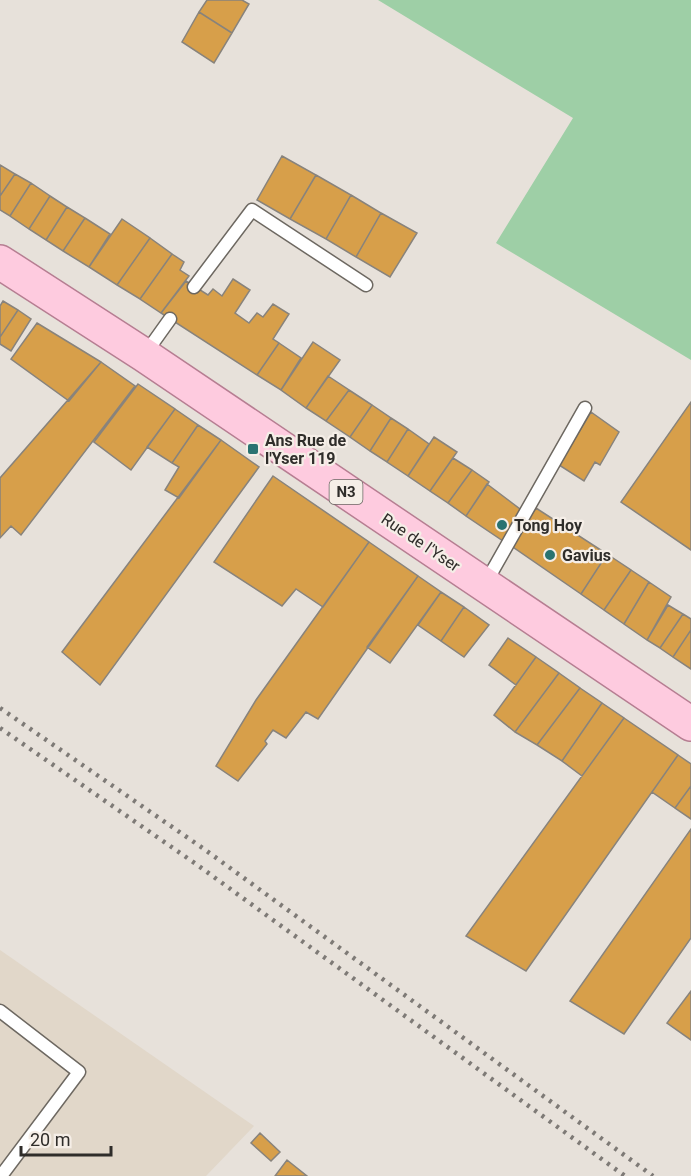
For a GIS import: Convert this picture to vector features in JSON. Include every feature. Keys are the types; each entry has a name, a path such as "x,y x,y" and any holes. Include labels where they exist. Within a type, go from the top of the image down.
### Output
{"main road":[{"name":"Rue de l'Yser","path":"0,262 144,355 691,724"}],"lane":[{"path":"194,287 252,210 366,285"},
{"path":"144,355 170,319"},
{"path":"484,585 585,408"},
{"path":"0,1011 79,1072 1,1176"}],"shaded area":[{"path":"0,950 254,1126 206,1176 0,1176"}],"green space":[{"path":"378,0 691,0 691,360 496,243 573,118"}],"building":[{"path":"207,0 242,0 249,4 232,33 199,12"},
{"path":"199,12 232,33 214,63 182,42"},
{"path":"282,156 316,175 290,219 257,200"},
{"path":"0,165 15,174 0,196"},
{"path":"15,174 31,183 10,216 0,210 0,196"},
{"path":"316,175 351,195 326,239 290,219"},
{"path":"31,183 50,196 29,229 10,216"},
{"path":"351,195 381,213 356,257 326,239"},
{"path":"50,196 67,207 46,240 29,229"},
{"path":"67,207 85,218 63,251 46,240"},
{"path":"381,213 417,233 390,277 356,257"},
{"path":"85,218 110,234 89,267 63,251"},
{"path":"122,219 150,238 117,285 89,267"},
{"path":"150,238 172,254 140,299 117,285"},
{"path":"172,254 184,262 180,270 189,276 161,313 140,299"},
{"path":"233,279 250,290 235,313 249,323 257,313 263,317 273,304 289,314 273,339 279,343 257,375 161,313 186,281 208,295 213,289 222,296"},
{"path":"3,301 18,310 0,337 0,306"},
{"path":"18,310 31,319 11,351 0,344 0,337"},
{"path":"37,323 101,362 69,401 11,359"},
{"path":"313,342 340,360 306,408 281,390"},
{"path":"279,343 301,358 281,390 257,375"},
{"path":"101,362 135,386 21,535 11,526 0,538 0,478"},
{"path":"328,376 349,390 326,421 306,408"},
{"path":"138,384 175,409 131,470 94,442"},
{"path":"349,390 372,405 350,437 326,421"},
{"path":"691,402 691,550 621,502"},
{"path":"372,405 391,418 370,451 350,437"},
{"path":"175,409 198,425 172,463 147,447"},
{"path":"591,412 619,432 600,465 595,462 584,481 559,465"},
{"path":"391,418 408,429 387,462 370,451"},
{"path":"198,425 221,440 179,498 165,490 179,467 172,463"},
{"path":"408,429 429,444 408,476 387,462"},
{"path":"434,437 457,452 430,491 408,476"},
{"path":"221,440 259,467 100,685 62,652"},
{"path":"453,458 472,470 448,503 430,491"},
{"path":"472,470 489,482 466,516 448,503"},
{"path":"273,476 369,542 323,607 296,589 282,606 214,562"},
{"path":"487,484 524,512 506,543 466,516"},
{"path":"536,508 607,554 581,594 510,545"},
{"path":"369,542 418,576 318,719 306,712 286,738 273,730 265,741 267,744 238,781 216,766 256,700"},
{"path":"607,554 631,570 604,610 581,594"},
{"path":"631,570 649,582 624,624 604,610"},
{"path":"418,576 441,592 390,663 367,647"},
{"path":"649,582 671,597 647,640 624,624"},
{"path":"441,592 464,607 441,641 418,625"},
{"path":"668,605 683,614 660,648 647,640"},
{"path":"464,607 489,625 464,657 441,641"},
{"path":"683,614 691,619 691,630 673,657 660,648"},
{"path":"691,630 691,669 673,657"},
{"path":"508,638 536,657 516,685 489,665"},
{"path":"536,657 559,673 515,732 494,715"},
{"path":"559,673 580,688 537,745 515,732"},
{"path":"580,688 602,703 562,761 537,745"},
{"path":"602,703 624,718 582,776 562,761"},
{"path":"624,718 678,755 526,971 466,936"},
{"path":"678,755 691,764 691,786 675,808 652,792"},
{"path":"691,786 691,819 675,808"},
{"path":"691,829 691,938 624,1034 570,1001"},
{"path":"691,991 691,1040 667,1023"},
{"path":"260,1133 280,1152 271,1161 251,1143"},
{"path":"287,1160 307,1176 275,1176"}],"railway":[{"path":"0,708 204,849 653,1176"},
{"path":"0,728 196,864 625,1176"}],"place":[{"name":"Ans Rue de l'Yser 119","path":"253,449"},
{"name":"Tong Hoy","path":"502,525"},
{"name":"Gavius","path":"550,555"}]}
